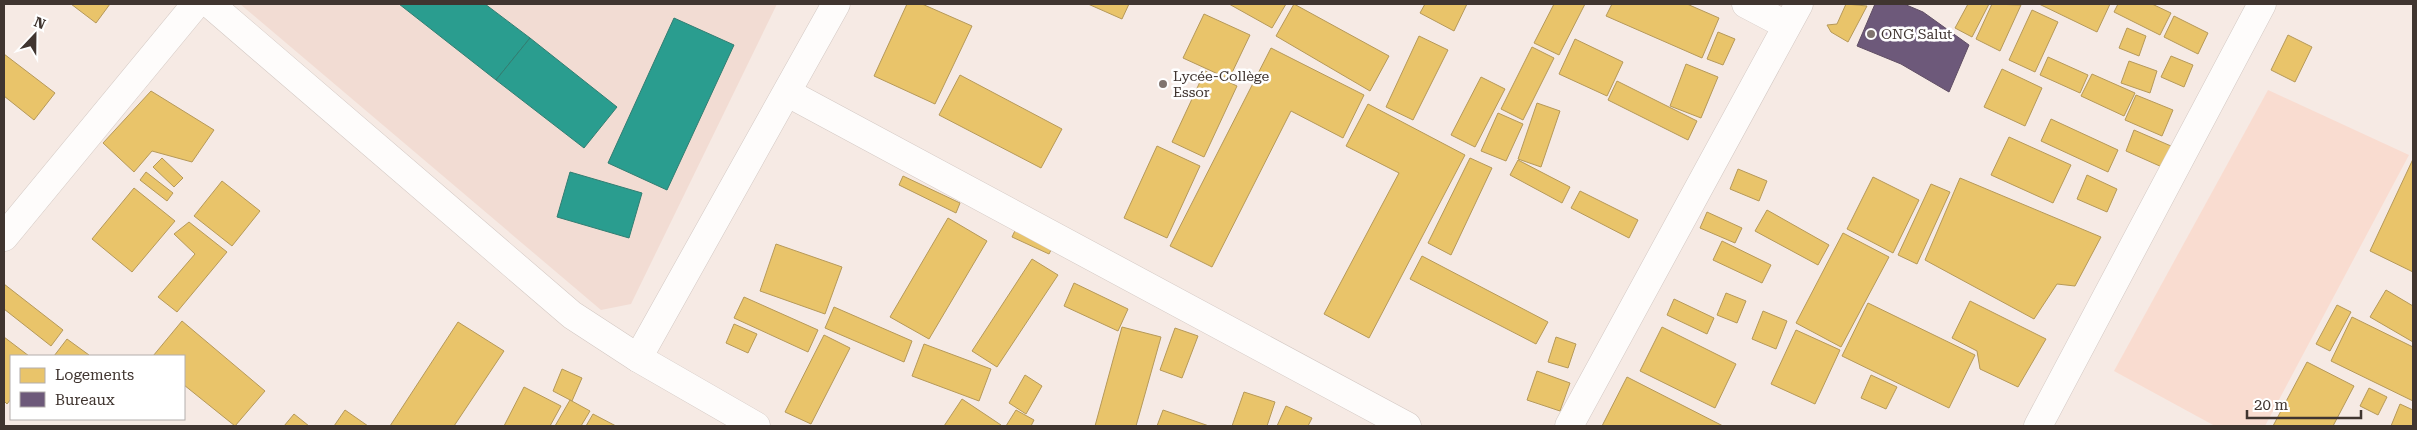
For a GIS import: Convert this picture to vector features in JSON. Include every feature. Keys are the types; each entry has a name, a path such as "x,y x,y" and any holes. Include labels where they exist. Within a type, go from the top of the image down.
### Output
{"street":[{"path":"4,237 196,4"},
{"path":"210,4 572,315 638,358 756,426"},
{"path":"638,358 788,93 836,4"},
{"path":"1569,426 1793,14 1746,4"},
{"path":"2038,426 2262,4"},
{"path":"788,93 1407,426"}],"shaded area":[{"path":"240,4 777,4 631,304 601,310"},
{"path":"2268,90 2409,155 2265,426 2215,426 2114,371"}],"building: Logements":[{"path":"71,4 110,4 96,23"},
{"path":"907,4 922,4 972,26 935,104 874,76"},
{"path":"1088,4 1129,4 1122,19"},
{"path":"1229,4 1286,4 1272,28"},
{"path":"1294,4 1389,56 1370,91 1276,36"},
{"path":"1425,4 1467,4 1454,31 1420,13"},
{"path":"1554,4 1585,4 1559,55 1534,43"},
{"path":"1612,4 1687,4 1719,18 1702,58 1606,16"},
{"path":"1846,4 1867,6 1848,42 1831,32 1827,25 1837,24"},
{"path":"1968,4 1989,4 1972,37 1955,28"},
{"path":"1992,4 2021,5 2000,51 1976,39"},
{"path":"2039,4 2110,4 2097,32"},
{"path":"2118,4 2152,4 2171,13 2160,35 2114,12"},
{"path":"2032,10 2058,22 2035,72 2009,60"},
{"path":"1204,14 1250,35 1229,79 1183,58"},
{"path":"2174,16 2208,33 2198,54 2164,37"},
{"path":"2127,28 2146,36 2139,56 2119,48"},
{"path":"1718,32 1735,39 1723,65 1707,59"},
{"path":"2288,35 2312,47 2295,82 2271,70"},
{"path":"1419,36 1448,50 1413,120 1386,107"},
{"path":"1575,39 1623,62 1607,96 1559,74"},
{"path":"1532,47 1554,58 1523,120 1501,109"},
{"path":"1271,48 1364,95 1343,138 1291,111 1212,267 1170,246"},
{"path":"4,54 55,93 34,120 4,96"},
{"path":"2171,56 2193,65 2184,87 2161,77"},
{"path":"2048,57 2088,75 2080,93 2040,75"},
{"path":"2129,61 2157,71 2150,93 2121,83"},
{"path":"1686,64 1718,77 1701,118 1670,106"},
{"path":"2002,69 2042,88 2025,126 1984,107"},
{"path":"1205,71 1237,86 1204,157 1172,142"},
{"path":"2092,74 2135,93 2124,116 2081,96"},
{"path":"960,75 1062,129 1041,168 939,115"},
{"path":"1481,77 1505,89 1475,147 1451,135"},
{"path":"1617,81 1697,121 1688,140 1608,100"},
{"path":"151,91 214,130 192,162 152,151 134,172 103,143"},
{"path":"2136,95 2173,110 2162,136 2125,120"},
{"path":"1537,103 1560,111 1541,167 1518,159"},
{"path":"1368,104 1465,155 1369,338 1324,314 1399,173 1346,146"},
{"path":"1498,113 1523,124 1506,161 1481,151"},
{"path":"2051,119 2118,150 2108,172 2041,141"},
{"path":"2134,130 2171,146 2162,167 2126,151"},
{"path":"2009,137 2071,165 2053,203 1991,175"},
{"path":"1157,146 1200,166 1167,238 1124,218"},
{"path":"162,158 183,178 174,187 153,167"},
{"path":"1470,158 1492,168 1451,255 1428,243"},
{"path":"2413,159 2413,272 2370,251"},
{"path":"1518,160 1570,187 1562,203 1510,175"},
{"path":"1738,169 1767,181 1759,201 1730,189"},
{"path":"146,172 173,193 167,201 140,180"},
{"path":"2087,175 2117,189 2107,212 2077,199"},
{"path":"903,176 960,203 956,213 899,185"},
{"path":"1873,177 1919,200 1893,253 1847,229"},
{"path":"1960,178 2101,237 2075,286 2057,284 2034,319 1925,260"},
{"path":"222,181 260,211 232,246 194,216"},
{"path":"1931,184 1950,192 1917,264 1898,255"},
{"path":"134,188 175,221 132,272 92,239"},
{"path":"1580,191 1638,220 1629,238 1571,208"},
{"path":"1767,210 1829,245 1818,265 1755,231"},
{"path":"1707,212 1742,228 1735,243 1700,228"},
{"path":"948,218 987,241 929,339 890,317"},
{"path":"189,222 227,252 177,312 158,297 195,254 174,234"},
{"path":"1019,222 1056,240 1049,254 1012,237"},
{"path":"1843,233 1889,257 1841,347 1796,323"},
{"path":"1722,241 1771,265 1762,283 1713,260"},
{"path":"776,244 842,267 825,314 760,291"},
{"path":"1422,256 1548,322 1536,344 1410,279"},
{"path":"1032,259 1058,275 997,367 972,351"},
{"path":"1074,283 1128,309 1118,331 1064,306"},
{"path":"4,284 63,330 51,346 4,309"},
{"path":"2386,290 2413,306 2413,342 2370,317"},
{"path":"1726,293 1746,301 1737,323 1717,315"},
{"path":"744,297 818,330 808,352 734,318"},
{"path":"1674,299 1714,318 1707,334 1667,315"},
{"path":"1970,301 2046,339 2018,387 1980,369 1977,351 1952,338"},
{"path":"1868,303 1975,355 1949,408 1842,356"},
{"path":"2337,305 2351,312 2330,351 2316,344"},
{"path":"834,307 912,341 904,362 825,328"},
{"path":"1763,311 1787,321 1776,349 1752,339"},
{"path":"2352,317 2413,347 2413,401 2331,361"},
{"path":"182,321 265,391 235,426 185,386 185,355 154,355"},
{"path":"458,322 504,351 454,426 390,426"},
{"path":"734,324 757,334 748,353 726,343"},
{"path":"1122,327 1161,337 1136,426 1095,426"},
{"path":"1662,327 1736,364 1715,408 1640,371"},
{"path":"1175,328 1198,336 1182,378 1160,370"},
{"path":"1796,330 1840,350 1815,404 1771,384"},
{"path":"824,335 850,348 811,424 785,412"},
{"path":"4,337 28,355 10,355 10,400 7,404 4,401"},
{"path":"1556,337 1576,344 1568,368 1548,362"},
{"path":"67,339 89,355 55,355"},
{"path":"924,344 991,369 979,401 912,376"},
{"path":"2307,362 2354,386 2333,426 2273,426"},
{"path":"562,369 582,378 572,401 553,391"},
{"path":"1537,371 1570,383 1560,411 1527,400"},
{"path":"1025,375 1042,386 1026,414 1009,403"},
{"path":"1871,375 1897,387 1886,409 1861,398"},
{"path":"1627,377 1723,426 1602,426"},
{"path":"524,387 561,406 550,426 504,426"},
{"path":"2369,388 2387,397 2378,415 2360,406"},
{"path":"1244,392 1275,402 1267,426 1232,426"},
{"path":"962,399 1001,425 944,426"},
{"path":"570,400 590,411 581,426 555,426"},
{"path":"2400,404 2413,410 2413,426 2391,426"},
{"path":"1286,406 1312,418 1308,426 1277,426"},
{"path":"345,410 368,426 334,426"},
{"path":"1016,410 1034,420 1031,426 1006,426"},
{"path":"1163,410 1209,426 1157,426"},
{"path":"294,414 309,426 284,426"},
{"path":"593,414 616,426 586,426"}],"building: Bureaux":[{"path":"1875,4 1904,4 1923,12 1969,45 1949,92 1901,64 1857,46"}],"building: Écoles":[{"path":"399,4 485,4 530,38 496,80"},
{"path":"674,18 734,45 667,190 608,163"},
{"path":"530,38 617,107 584,148 496,80"},
{"path":"570,172 642,193 629,238 557,217"}],"place":[{"name":"ONG Salut","path":"1871,34"},
{"name":"Lycée-Collège Essor","path":"1163,84"}]}
